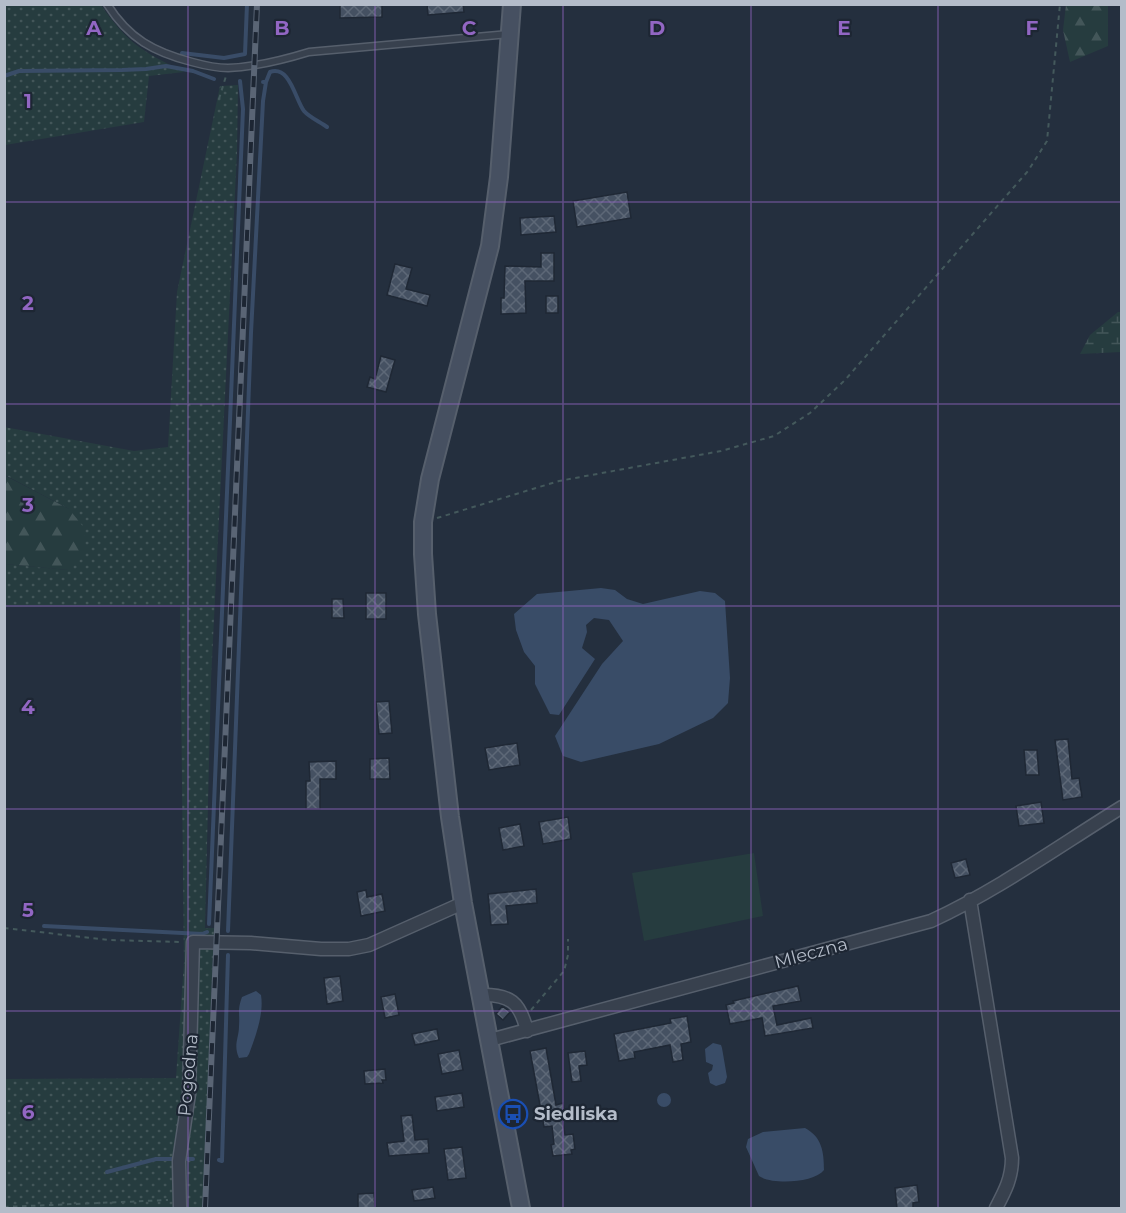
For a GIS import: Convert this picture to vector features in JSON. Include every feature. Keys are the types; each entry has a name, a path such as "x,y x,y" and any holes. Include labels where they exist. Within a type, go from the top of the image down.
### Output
{"main road":[{"path":"512,4 499,177 490,246 430,478 423,522 427,614 450,817 463,903 520,1209"}],"street":[{"name":"Mleczna","path":"490,1040 931,921 970,900 1116,810"},
{"path":"970,900 1012,1158 1010,1182 996,1209"},
{"path":"193,942 349,950 369,945 463,903"},
{"name":"Pogodna","path":"180,1204 179,1161 189,1094 193,942"},
{"path":"480,995 508,998 517,1005 523,1015 527,1031"}],"lane":[{"path":"107,4 113,14 138,41 164,54 226,68 279,61 309,52 510,33"}],"path":[{"path":"423,522 559,481 731,448 774,436 810,413 845,380 1028,171 1047,141 1060,4"},
{"path":"219,99 225,85 226,68"},
{"path":"4,928 120,940 193,942"},
{"path":"530,1012 564,971 568,955 568,939"},
{"path":"4,1207 180,1204"}],"green space":[{"path":"5,4 101,5 128,38 157,58 184,72 149,76 144,122 5,145"},
{"path":"1066,5 1108,5 1108,46 1070,62 1063,30"},
{"path":"238,85 237,152 211,680 205,928 214,928 203,1208 5,1208 5,1079 176,1078 184,962 180,605 5,607 5,564 68,570 69,509 5,475 4,427 134,451 168,447 177,292 220,86"},
{"path":"1121,312 1121,352 1080,354 1090,335"},
{"path":"4,475 69,509 85,529 83,557 68,570 5,564"},
{"path":"754,853 763,916 644,941 632,873"}],"water":[{"path":"601,588 615,590 627,599 643,604 700,591 715,593 725,601 730,678 728,703 713,718 659,744 581,762 563,756 555,736 602,664 623,641 609,620 594,618 586,625 587,632 582,648 595,659 559,715 550,714 535,684 535,666 524,652 516,630 514,614 537,594"},
{"path":"256,991 261,995 262,1002 259,1025 249,1054 247,1057 239,1058 236,1045 240,1002 242,997"},
{"path":"713,1043 721,1045 727,1077 725,1083 716,1086 710,1083 708,1073 712,1070 713,1065 706,1062 705,1049"},
{"path":"664,1093 669,1095 671,1100 669,1105 664,1107 659,1105 657,1100 659,1095"},
{"path":"805,1128 815,1136 821,1146 824,1170 811,1178 793,1181 773,1181 759,1176 746,1147 748,1139 763,1132"}],"building":[{"path":"340,4 382,4 382,17 340,18"},
{"path":"427,4 463,4 464,12 428,15"},
{"path":"627,192 631,218 577,227 573,201"},
{"path":"554,216 556,232 521,235 520,218"},
{"path":"541,253 554,253 554,281 525,281 526,313 501,314 505,266 541,267"},
{"path":"395,264 412,268 406,289 430,295 427,306 387,295"},
{"path":"546,296 558,296 558,313 546,313"},
{"path":"381,356 395,360 386,392 367,387 370,377 375,379"},
{"path":"366,593 386,593 386,619 366,619"},
{"path":"332,599 343,599 344,618 332,618"},
{"path":"389,701 392,733 379,734 376,702"},
{"path":"1068,739 1072,779 1079,778 1082,797 1063,800 1055,740"},
{"path":"517,743 520,765 489,770 485,748"},
{"path":"1024,750 1037,750 1039,775 1026,775"},
{"path":"389,758 390,779 370,779 370,759"},
{"path":"336,761 336,779 320,779 320,809 306,809 306,781 310,781 309,762"},
{"path":"1041,802 1044,823 1019,826 1016,806"},
{"path":"568,817 571,839 543,844 539,822"},
{"path":"520,824 524,846 503,850 499,828"},
{"path":"966,859 970,875 955,878 951,863"},
{"path":"536,889 537,903 506,906 508,924 491,925 488,894"},
{"path":"366,890 367,897 382,894 385,911 361,916 357,892"},
{"path":"340,976 343,1001 327,1004 324,978"},
{"path":"798,986 801,1001 773,1006 777,1025 811,1018 813,1028 765,1036 762,1018 730,1024 726,1005 734,1003 733,1001"},
{"path":"395,994 399,1015 385,1018 381,997"},
{"path":"502,1006 510,1012 503,1020 496,1014"},
{"path":"687,1016 691,1042 681,1044 683,1060 673,1062 670,1045 634,1052 635,1058 619,1061 614,1034 671,1023 670,1019"},
{"path":"437,1029 439,1040 415,1045 412,1034"},
{"path":"546,1048 556,1105 563,1103 565,1116 562,1116 565,1135 573,1134 575,1149 571,1150 572,1154 553,1156 552,1126 544,1127 530,1051"},
{"path":"459,1050 463,1070 442,1074 438,1054"},
{"path":"585,1051 587,1065 579,1066 581,1081 572,1082 568,1053"},
{"path":"385,1069 386,1080 382,1080 383,1083 365,1084 364,1071"},
{"path":"462,1093 464,1107 437,1111 435,1097"},
{"path":"412,1115 415,1140 428,1139 429,1153 389,1156 387,1143 404,1141 401,1116"},
{"path":"462,1147 466,1178 448,1180 444,1149"},
{"path":"917,1185 919,1202 913,1203 913,1209 897,1209 895,1188"},
{"path":"433,1187 435,1198 414,1201 412,1190"},
{"path":"374,1193 375,1209 358,1209 358,1194"}],"waterway":[{"path":"182,53 224,58 245,54 247,4"},
{"path":"4,76 19,71 122,70 166,66 193,71 214,79"},
{"path":"263,82 266,82 270,72 282,73 291,84 304,111 327,127"},
{"path":"209,924 243,109 240,81"},
{"path":"228,931 251,333 263,101 266,82"},
{"path":"44,926 202,934 207,932"},
{"path":"219,1160 222,1161 228,955"},
{"path":"107,1172 156,1159 193,1159"}],"railway":[{"path":"205,1208 257,4"}],"place":[{"name":"Siedliska","path":"513,1114"}]}
